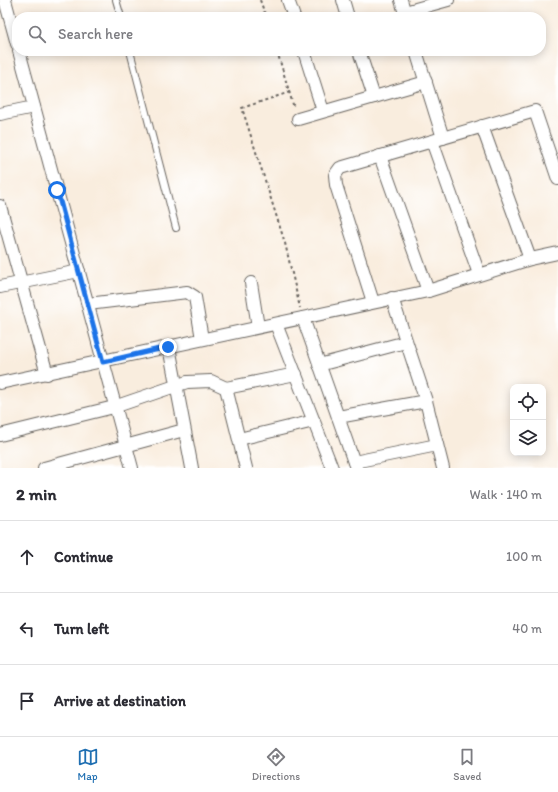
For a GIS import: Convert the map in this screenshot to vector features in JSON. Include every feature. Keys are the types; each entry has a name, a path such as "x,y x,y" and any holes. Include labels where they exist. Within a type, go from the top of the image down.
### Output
{"street":[{"path":"5,0 12,26"},
{"path":"288,0 292,12"},
{"path":"343,0 347,12"},
{"path":"401,0 404,12"},
{"path":"414,12 448,0"},
{"path":"20,56 88,304 114,408 132,468"},
{"path":"306,56 323,111"},
{"path":"361,56 374,97"},
{"path":"418,56 426,82 437,139 479,274"},
{"path":"298,119 426,82"},
{"path":"0,114 34,107"},
{"path":"373,302 336,185 335,175 340,168 535,111 558,180"},
{"path":"482,126 530,259"},
{"path":"380,156 428,291"},
{"path":"0,206 4,236 21,282 47,374"},
{"path":"0,383 428,291 530,259 558,254"},
{"path":"0,287 79,271"},
{"path":"251,283 258,328"},
{"path":"88,304 187,292 195,297 202,339"},
{"path":"392,298 426,402 443,468"},
{"path":"303,318 355,465 437,445"},
{"path":"276,324 332,468"},
{"path":"319,365 406,342"},
{"path":"168,347 192,468"},
{"path":"0,435 114,408 187,382 211,381 226,388 296,374"},
{"path":"226,388 246,468"},
{"path":"338,417 426,402"},
{"path":"239,439 314,420"},
{"path":"44,468 64,465 126,445 184,430"}],"lane":[{"path":"116,0 120,12"},
{"path":"131,56 176,228"}],"path":[{"path":"260,0 264,12"},
{"path":"279,56 298,119"},
{"path":"290,92 242,108 285,243 303,318"}],"route":[{"path":"57,190 103,362 168,347"}]}
